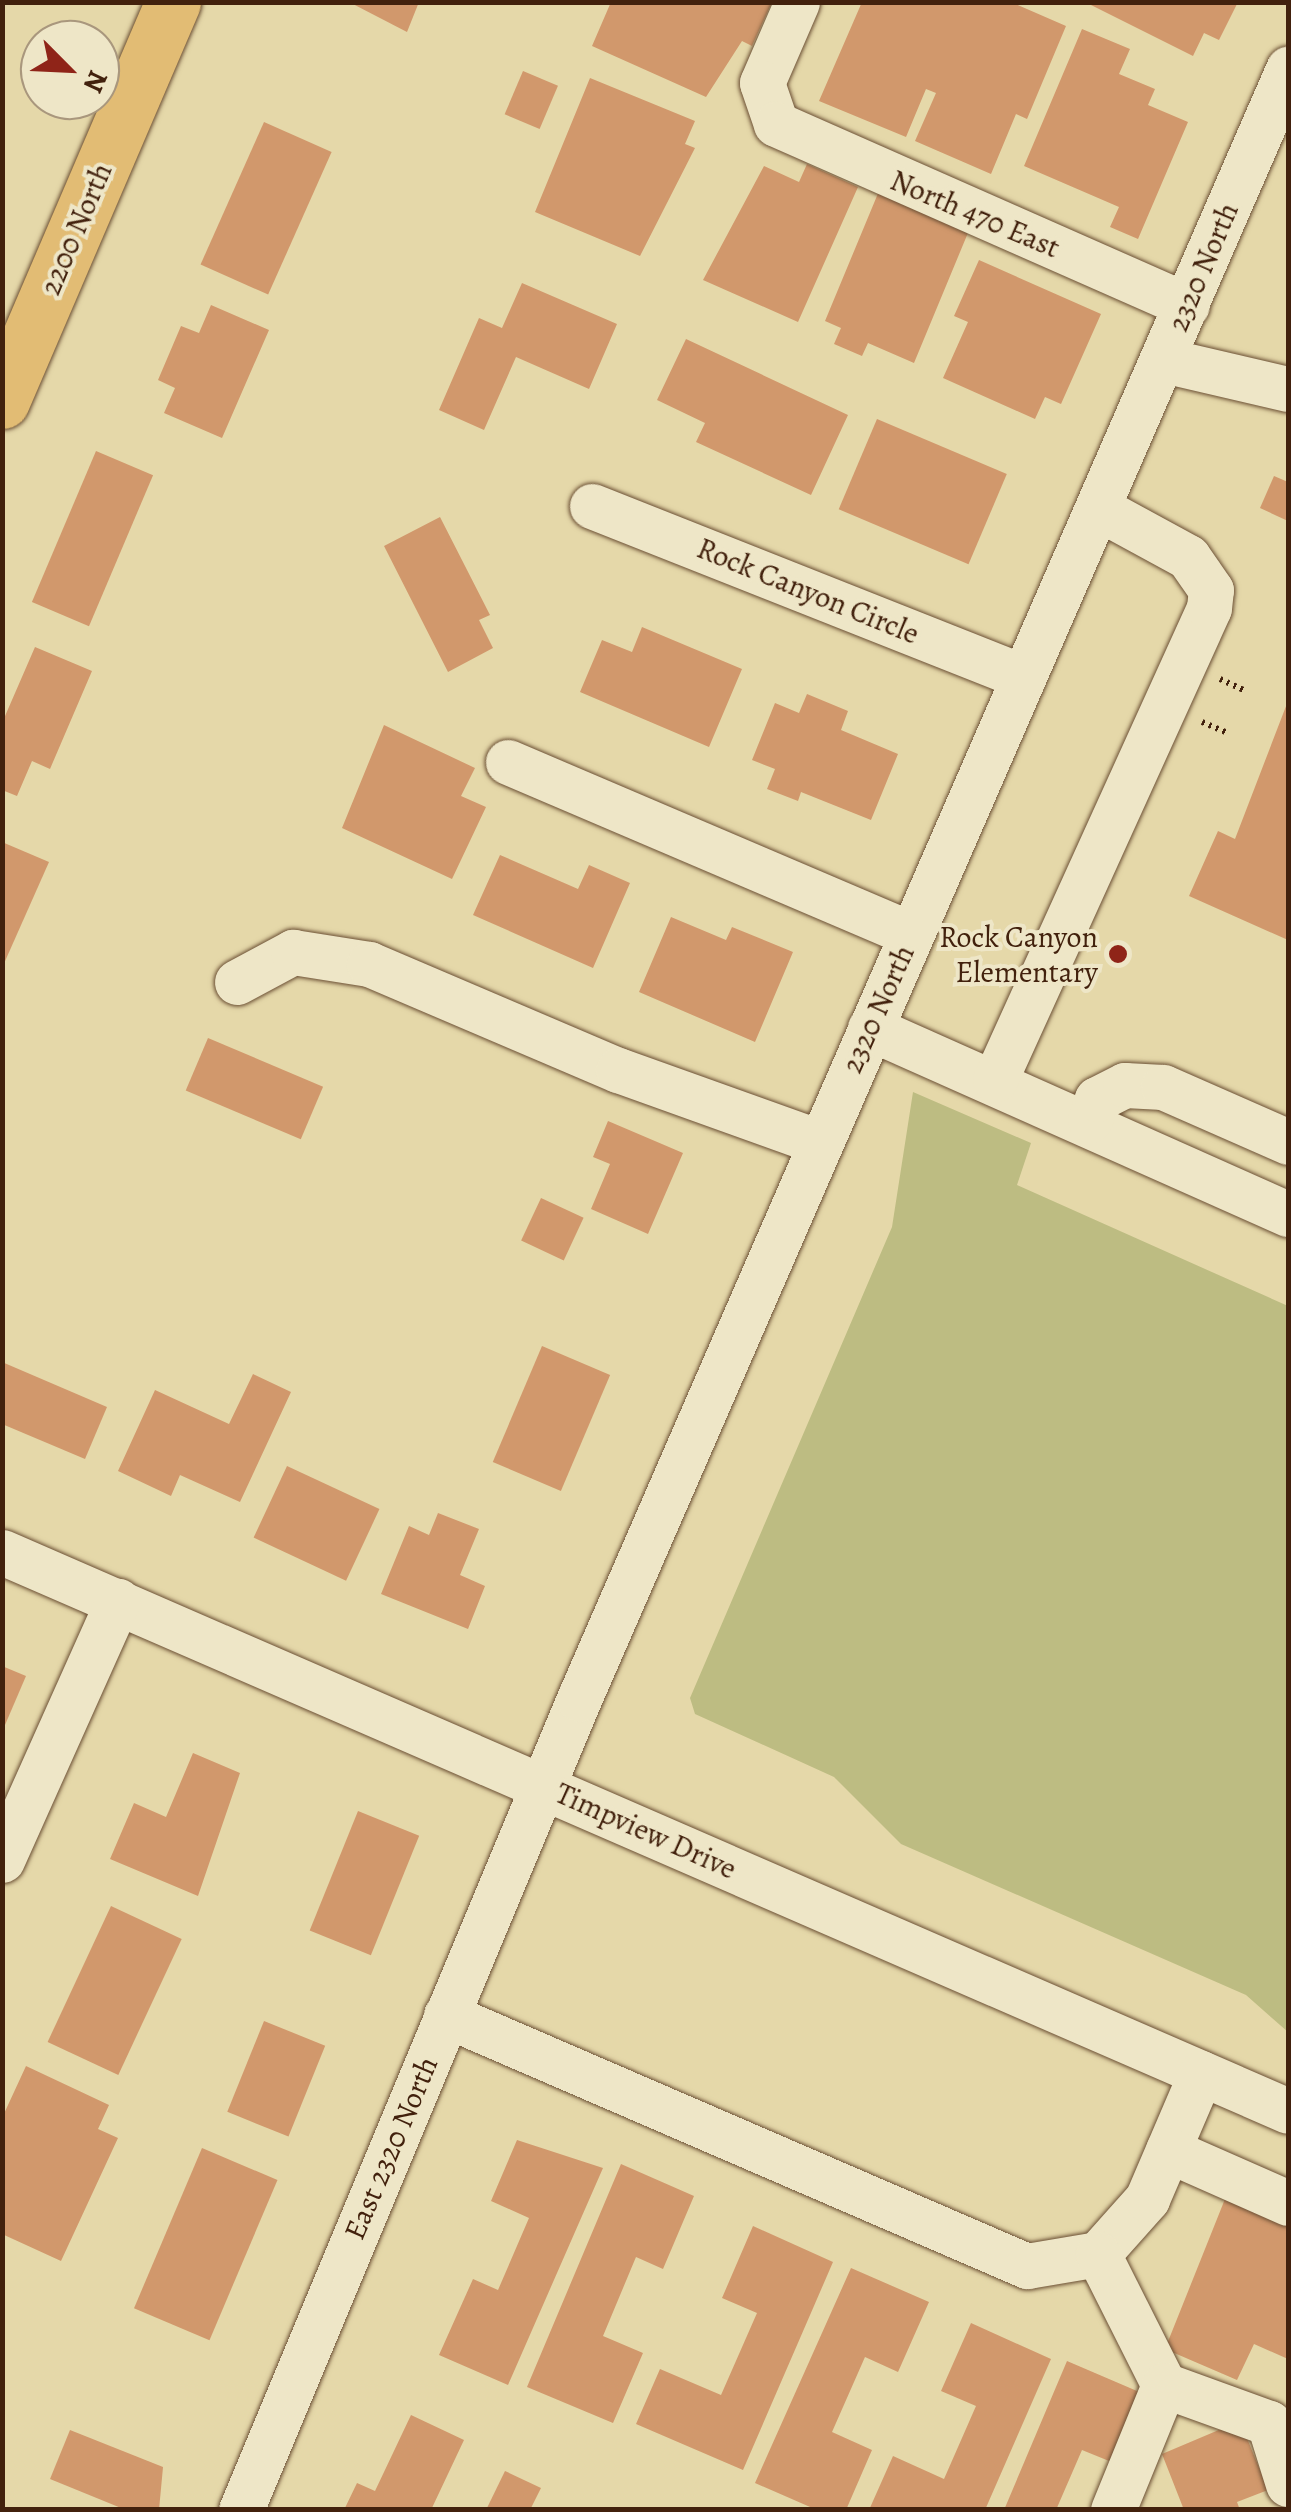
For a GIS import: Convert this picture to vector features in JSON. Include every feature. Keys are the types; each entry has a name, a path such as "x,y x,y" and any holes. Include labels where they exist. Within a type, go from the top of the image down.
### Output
{"main road":[{"name":"2200 North","path":"2,401 173,2"}],"street":[{"name":"North 470 East","path":"797,2 762,83 769,114 794,136 1187,305"},
{"name":"2320 North","path":"542,1786 1288,69"},
{"path":"1163,360 1288,389"},
{"name":"Rock Canyon Circle","path":"592,506 1024,677"},
{"path":"995,1080 1209,608 1211,590 1188,557 1098,508"},
{"path":"508,762 911,934"},
{"path":"237,982 293,952 370,964 618,1070 819,1142"},
{"path":"870,1028 1090,1120 1288,1214"},
{"path":"1090,1120 1097,1099 1125,1085 1163,1087 1288,1142"},
{"name":"Timpview Drive","path":"2,1552 1288,2111"},
{"path":"2,1860 118,1602"},
{"name":"East 2320 North","path":"241,2510 542,1786"},
{"path":"446,2015 1027,2266 1098,2254 1147,2199 1201,2073"},
{"path":"1168,2150 1288,2203"},
{"path":"1098,2254 1164,2384 1269,2423 1288,2484"},
{"path":"1113,2510 1164,2384"}],"shaded area":[{"path":"913,1092 1031,1143 1017,1185 1288,1306 1288,2032 1246,1995 901,1844 834,1777 695,1714 690,1698 892,1227"}],"building":[{"path":"349,2 419,2 407,32"},
{"path":"611,2 772,2 752,46 742,41 706,97 592,46"},
{"path":"862,2 1011,2 1066,26 1027,119 1016,114 991,174 915,141 936,93 926,89 906,137 819,101"},
{"path":"1085,2 1238,2 1219,40 1204,33 1193,56"},
{"path":"1082,29 1130,49 1119,74 1155,89 1148,105 1188,122 1138,239 1110,227 1119,207 1024,166"},
{"path":"523,71 558,86 540,129 505,114"},
{"path":"590,78 695,121 685,144 695,148 640,256 535,212"},
{"path":"264,122 332,152 268,295 201,265"},
{"path":"807,164 858,187 798,322 703,280 764,166 799,182"},
{"path":"879,191 970,228 914,363 868,343 862,356 834,344 841,328 825,321"},
{"path":"979,260 1101,314 1061,404 1045,397 1035,419 943,378 968,322 954,316"},
{"path":"522,283 617,324 589,389 516,357 484,430 439,410 479,318 502,328"},
{"path":"211,305 269,330 222,438 164,413 175,388 158,380 181,326 199,333"},
{"path":"686,339 848,415 811,495 696,442 705,423 657,400"},
{"path":"877,419 1007,474 968,564 839,509"},
{"path":"96,451 153,475 89,626 32,602"},
{"path":"1274,476 1288,482 1288,521 1260,508"},
{"path":"440,517 490,615 479,620 493,648 448,672 384,546"},
{"path":"642,627 742,669 709,747 580,692 602,640 632,652"},
{"path":"35,647 92,671 50,769 32,761 17,796 2,790 2,723"},
{"path":"807,694 848,711 841,730 898,754 871,820 801,792 798,801 767,789 775,769 752,760 775,703 799,713"},
{"path":"1288,701 1288,940 1189,896 1218,831 1235,839"},
{"path":"384,725 475,768 461,796 486,807 452,879 342,828"},
{"path":"2,842 49,862 2,968"},
{"path":"500,855 578,889 589,865 630,883 593,968 473,915"},
{"path":"671,917 726,940 732,927 793,952 755,1042 639,992"},
{"path":"208,1038 323,1087 301,1139 186,1090"},
{"path":"608,1121 683,1153 648,1234 591,1209 610,1164 593,1157"},
{"path":"541,1198 584,1218 564,1260 521,1241"},
{"path":"542,1346 610,1375 561,1491 493,1462"},
{"path":"2,1362 107,1407 85,1459 2,1424"},
{"path":"253,1374 291,1392 240,1502 180,1475 171,1496 118,1471 155,1390 229,1424"},
{"path":"287,1466 379,1509 346,1581 254,1538"},
{"path":"438,1513 479,1529 460,1575 485,1586 468,1629 381,1594 409,1526 429,1535"},
{"path":"2,1666 26,1676 2,1732"},
{"path":"193,1753 240,1773 198,1896 110,1859 134,1803 166,1817"},
{"path":"358,1811 419,1836 371,1955 310,1931"},
{"path":"111,1906 182,1939 118,2075 48,2042"},
{"path":"264,2021 325,2046 288,2137 227,2112"},
{"path":"26,2066 109,2105 98,2129 118,2138 61,2261 2,2234 2,2118"},
{"path":"517,2140 603,2168 508,2385 439,2355 473,2279 498,2290 529,2218 491,2201"},
{"path":"202,2148 277,2180 209,2340 134,2308"},
{"path":"621,2164 694,2196 663,2269 636,2257 603,2336 643,2353 613,2423 527,2387"},
{"path":"1225,2199 1288,2226 1288,2359 1254,2344 1237,2380 1165,2349"},
{"path":"753,2226 833,2262 743,2470 636,2424 660,2369 721,2395 757,2313 722,2298"},
{"path":"851,2268 929,2302 898,2372 865,2357 832,2432 872,2450 846,2510 817,2510 755,2483"},
{"path":"971,2323 1051,2359 985,2510 869,2510 893,2456 944,2479 976,2406 941,2391"},
{"path":"1067,2361 1144,2394 1114,2463 1082,2450 1056,2510 1004,2510"},
{"path":"411,2415 464,2440 431,2510 344,2510 357,2483 375,2491"},
{"path":"1240,2421 1268,2490 1237,2502 1240,2510 1184,2510 1162,2454"},
{"path":"70,2430 163,2467 159,2510 126,2510 50,2479"},
{"path":"505,2471 541,2488 530,2510 486,2510"}],"place":[{"name":"Rock Canyon Elementary","path":"1118,954"}]}
